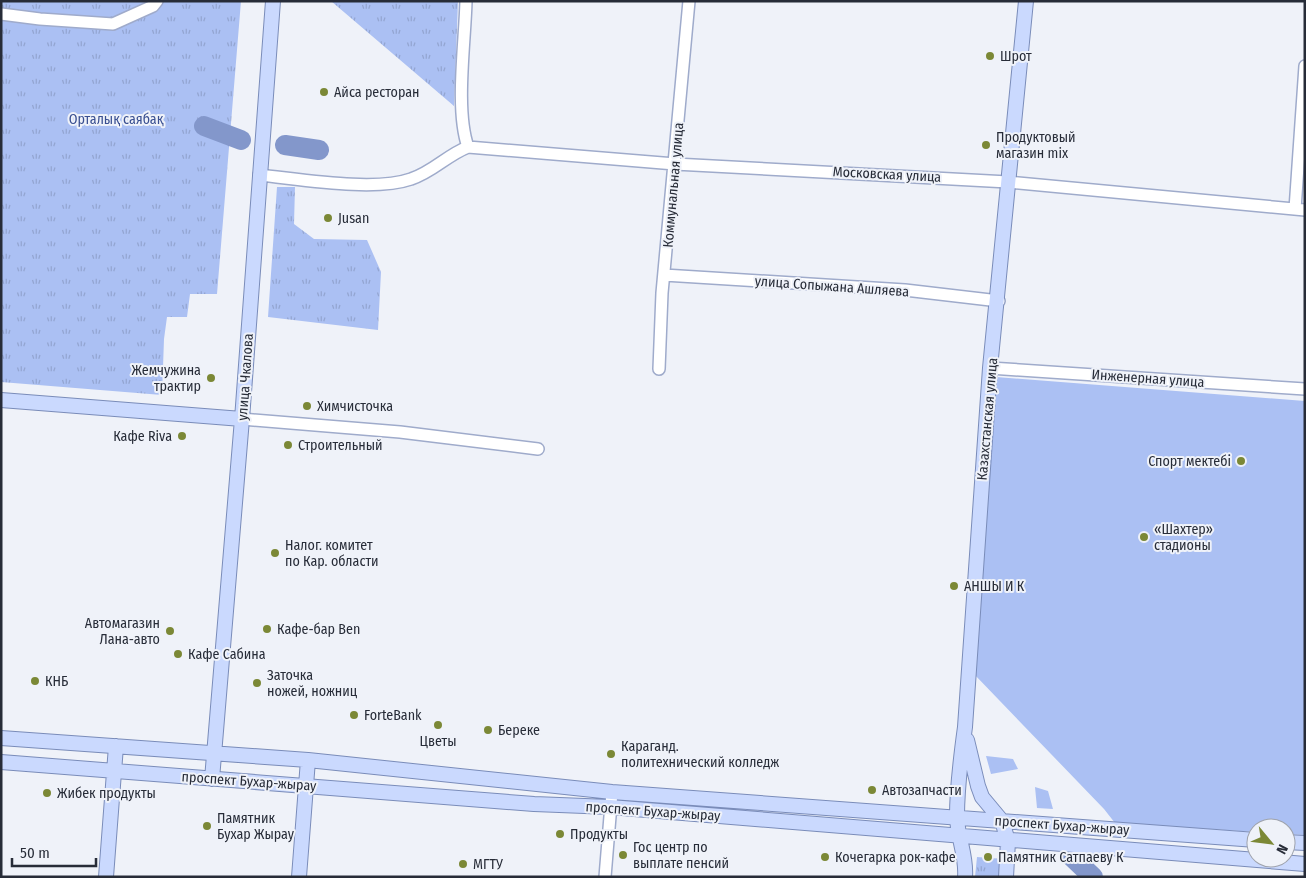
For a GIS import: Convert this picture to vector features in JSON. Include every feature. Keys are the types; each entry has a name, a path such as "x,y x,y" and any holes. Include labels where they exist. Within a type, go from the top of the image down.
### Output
{"main road":[{"name":"улица Чкалова","path":"212,779 242,419 258,175 273,1"},
{"name":"Казахстанская улица","path":"965,877 966,865 957,817 990,368 1026,1"},
{"path":"1,400 242,419"},
{"path":"965,727 982,798 1002,821 1008,841 1006,877"},
{"name":"проспект Бухар-жырау","path":"1,738 308,760 612,792 1246,839"},
{"path":"106,877 116,746"},
{"path":"299,877 308,760"},
{"name":"проспект Бухар-жырау","path":"1,762 534,804 610,807 1305,864"}],"street":[{"path":"1,14 40,19 113,24 153,6 157,1"},
{"path":"258,175 390,185 413,179 439,165 452,153 468,148 462,131 461,112 466,1"},
{"name":"Коммунальная улица","path":"659,368 664,275 689,1"},
{"path":"1300,210 1305,66"},
{"name":"Московская улица","path":"468,148 675,164 1008,182 1300,210"},
{"name":"улица Сопыжана Ашляева","path":"664,275 904,290 998,301"},
{"name":"Инженерная улица","path":"990,368 1305,390"},
{"path":"242,419 400,432 538,450"},
{"path":"605,877 612,792"}],"green space":[{"name":"Орталық саябақ","path":"1,1 241,1 217,294 190,294 187,317 167,317 164,339 162,395 1,382"},
{"path":"331,1 458,1 454,106"},
{"path":"277,187 295,187 294,224 314,239 367,240 381,272 378,330 268,317"},
{"name":"«Шахтер» стадионы","path":"996,377 1305,401 1305,835 1296,835 1296,818 1246,818 1246,831 1115,823 1104,809 973,673"},
{"path":"986,756 1013,759 1018,769 991,774"},
{"path":"1035,787 1048,791 1053,809 1037,808"},
{"path":"977,857 1003,859 1002,877 975,877"}],"waterway":[{"path":"204,126 241,140"},
{"path":"285,145 319,150"},
{"path":"1070,855 1093,877"}],"place":[{"name":"Шрот","path":"990,56"},
{"name":"Айса ресторан","path":"324,92"},
{"name":"Продуктовый магазин mix","path":"986,145"},
{"name":"Jusan","path":"328,218"},
{"name":"Жемчужина трактир","path":"211,378"},
{"name":"Химчисточка","path":"307,406"},
{"name":"Кафе Riva","path":"182,436"},
{"name":"Строительный","path":"288,445"},
{"name":"Спорт мектебі","path":"1241,461"},
{"name":"«Шахтер» стадионы","path":"1144,537"},
{"name":"Налог. комитет по Кар. области","path":"275,553"},
{"name":"АНШЫ И К","path":"954,586"},
{"name":"Кафе-бар Ben","path":"267,629"},
{"name":"Автомагазин Лана-авто","path":"170,631"},
{"name":"Кафе Сабина","path":"178,654"},
{"name":"КНБ","path":"35,681"},
{"name":"Заточка ножей, ножниц","path":"257,683"},
{"name":"ForteBank","path":"354,715"},
{"name":"Цветы","path":"438,725"},
{"name":"Береке","path":"488,730"},
{"name":"Караганд. политехнический колледж","path":"611,754"},
{"name":"Автозапчасти","path":"872,790"},
{"name":"Жибек продукты","path":"47,793"},
{"name":"Памятник Бухар Жырау","path":"207,826"},
{"name":"Продукты","path":"560,834"},
{"name":"Гос центр по выплате пенсий","path":"623,855"},
{"name":"Кочегарка рок-кафе","path":"825,857"},
{"name":"Памятник Сатпаеву К","path":"988,857"},
{"name":"МГТУ","path":"463,864"}]}
